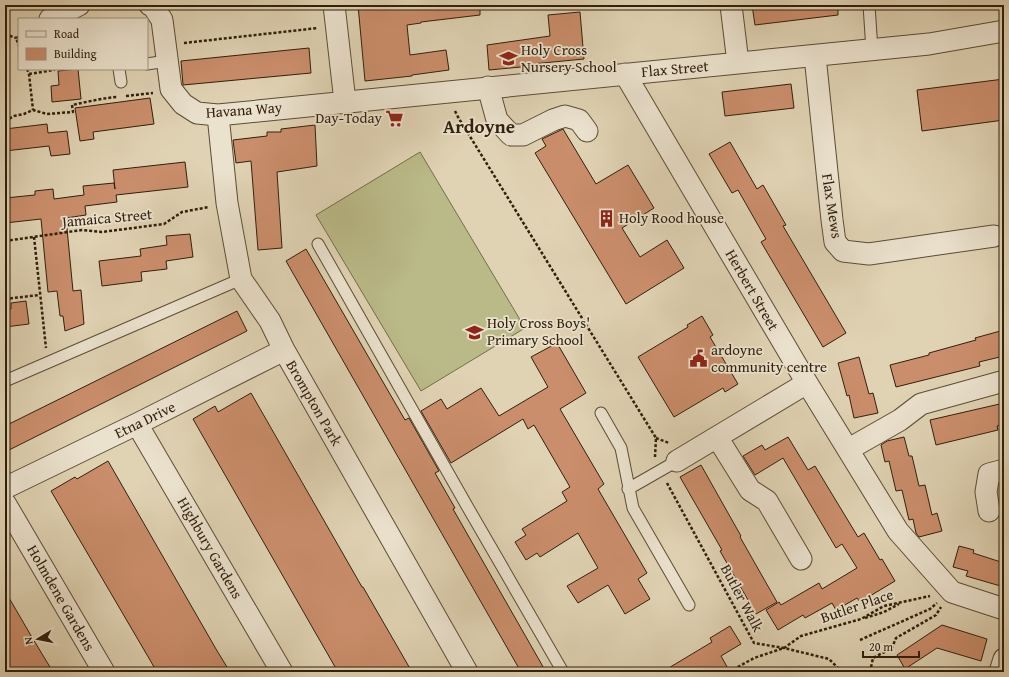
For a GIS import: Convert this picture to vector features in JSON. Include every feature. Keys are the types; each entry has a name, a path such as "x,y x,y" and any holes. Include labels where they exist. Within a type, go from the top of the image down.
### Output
{"street":[{"path":"52,18 79,5"},
{"path":"150,5 153,6 162,20 160,57 171,89"},
{"path":"334,5 345,102"},
{"path":"731,5 738,63"},
{"name":"Flax Street","path":"345,102 929,44 1004,31"},
{"name":"Flax Mews","path":"815,56 835,242 843,251 869,254 994,236"},
{"name":"Herbert Street","path":"625,74 807,383 849,449 898,531 952,592"},
{"path":"488,87 497,120 511,135 524,135 553,120 565,116 579,120 587,131"},
{"name":"Havana Way","path":"171,89 183,104 197,114 218,115 345,102"},
{"name":"Brompton Park","path":"218,115 227,203 241,279 270,321 284,350 467,672"},
{"name":"Etna Drive","path":"5,488 284,350"},
{"path":"849,449 900,420 921,404 1004,381"},
{"path":"668,470 717,437 807,383"},
{"name":"Highbury Gardens","path":"137,424 282,672"},
{"path":"717,437 750,490 767,501 801,559"},
{"path":"989,511 986,492 989,474 1004,470"},
{"name":"Holmdene Gardens","path":"5,503 104,672"},
{"path":"952,592 1004,609"},
{"path":"1000,672 1004,659"}],"lane":[{"path":"869,5 872,50"},
{"path":"119,70 121,82"},
{"path":"318,244 466,506 563,672"},
{"path":"5,381 241,279"},
{"path":"601,413 621,448 633,508 689,605"},
{"path":"628,489 668,470"}],"path":[{"path":"160,57 336,26"},
{"path":"5,34 18,38"},
{"path":"27,70 33,110"},
{"path":"29,74 54,70"},
{"path":"125,96 171,89"},
{"path":"448,91 458,117 656,438 655,461 668,470"},
{"path":"5,121 14,116 33,110 47,114 73,112 72,105 90,102 101,98 118,97"},
{"name":"Jamaica Street","path":"5,241 82,230 102,232 164,224 182,212 227,203"},
{"path":"34,237 45,345 51,361"},
{"path":"5,299 39,295"},
{"name":"Butler Walk","path":"668,470 754,643 784,648 829,659 842,672"},
{"path":"860,640 930,608 952,592"},
{"path":"870,672 873,658 892,648 896,638 936,615 952,592"},
{"name":"Butler Place","path":"729,672 754,658 784,648 800,636 861,619 884,606 952,592"},
{"path":"861,619 884,612 902,602"}],"green space":[{"path":"420,152 525,328 421,391 316,215"}],"building":[{"path":"358,5 480,5 480,15 407,25 410,55 446,50 449,70 365,81"},
{"path":"752,5 838,5 838,15 755,25"},
{"path":"580,12 584,59 489,70 487,45 550,36 548,15"},
{"path":"309,48 311,73 183,85 181,61"},
{"path":"78,70 81,99 52,102 51,86 59,85 58,71"},
{"path":"1004,79 1004,120 922,131 917,90"},
{"path":"791,84 794,108 725,116 722,92"},
{"path":"150,98 154,124 93,132 94,139 80,141 75,108"},
{"path":"47,124 48,133 67,131 70,154 51,156 49,146 5,151 5,129"},
{"path":"315,125 317,166 277,172 282,248 258,250 251,161 236,163 233,140 267,136 267,132 281,132 281,129"},
{"name":"Holy Rood house","path":"563,129 596,184 628,165 654,208 622,228 640,257 667,240 684,268 626,304 535,153 546,146 542,139"},
{"path":"730,142 757,189 763,185 786,225 783,226 846,333 823,347 761,242 766,239 738,190 732,193 709,154"},
{"path":"185,162 188,187 116,195 117,202 85,206 86,215 66,218 73,291 81,290 84,324 65,331 63,316 60,316 57,291 48,292 41,219 5,223 5,198 35,195 35,191 53,189 54,199 84,195 83,186 114,183 115,189 113,170"},
{"path":"190,234 193,257 166,261 167,269 141,272 142,281 102,286 99,261 141,256 140,249 167,245 166,236"},
{"path":"306,249 405,420 409,418 439,471 435,473 455,508 453,509 546,672 521,672 286,261"},
{"path":"26,301 29,324 5,327 5,310 11,309 11,303"},
{"path":"237,311 247,331 5,452 5,426"},
{"path":"702,316 713,335 710,337 738,384 725,392 723,388 674,417 638,357 688,327 687,325"},
{"path":"1004,330 1004,356 979,362 980,366 896,387 890,365 929,355 929,353 976,340 975,338"},
{"path":"557,343 586,393 560,409 604,484 598,489 647,573 638,579 650,599 625,614 608,585 578,603 567,586 598,568 578,533 540,557 537,553 526,560 515,542 526,535 522,529 567,501 562,492 570,487 534,425 528,429 523,419 451,463 421,411 441,399 447,409 481,388 499,416 548,387 531,357"},
{"path":"859,357 869,394 873,393 878,413 854,418 849,395 847,396 838,363"},
{"path":"251,393 412,672 338,672 193,419 215,406 218,412"},
{"path":"1004,403 1004,424 997,426 998,430 936,445 930,420"},
{"path":"788,437 808,470 815,466 858,537 864,533 880,560 882,559 895,581 860,602 857,598 836,610 832,603 805,618 803,615 778,630 766,610 779,602 781,605 819,583 822,589 857,568 842,544 836,548 783,458 755,475 743,456 762,445 765,450"},
{"path":"904,437 909,456 912,456 919,486 925,485 932,515 937,513 942,531 919,537 916,533 913,519 909,520 902,490 896,491 889,461 885,462 881,445 887,441"},
{"path":"108,461 230,672 157,672 51,491 75,477 77,479"},
{"path":"701,465 777,602 756,614 720,551 722,550 680,477"},
{"path":"959,546 974,550 973,553 1004,563 1004,587 966,576 968,571 953,567"},
{"path":"5,591 33,639 53,672 5,672"},
{"path":"942,625 987,639 981,661 937,648 905,669 897,655"},
{"path":"730,626 741,644 721,656 730,672 662,672 712,642 710,638"}],"place":[{"name":"Holy Cross Nursery School","path":"508,59"},
{"name":"Day-Today","path":"395,118"},
{"name":"Holy Rood house","path":"606,218"},
{"name":"Holy Cross Boys' Primary School","path":"474,332"},
{"name":"ardoyne community centre","path":"698,359"}],"district":[{"name":"Ardoyne","path":"479,126"}]}
